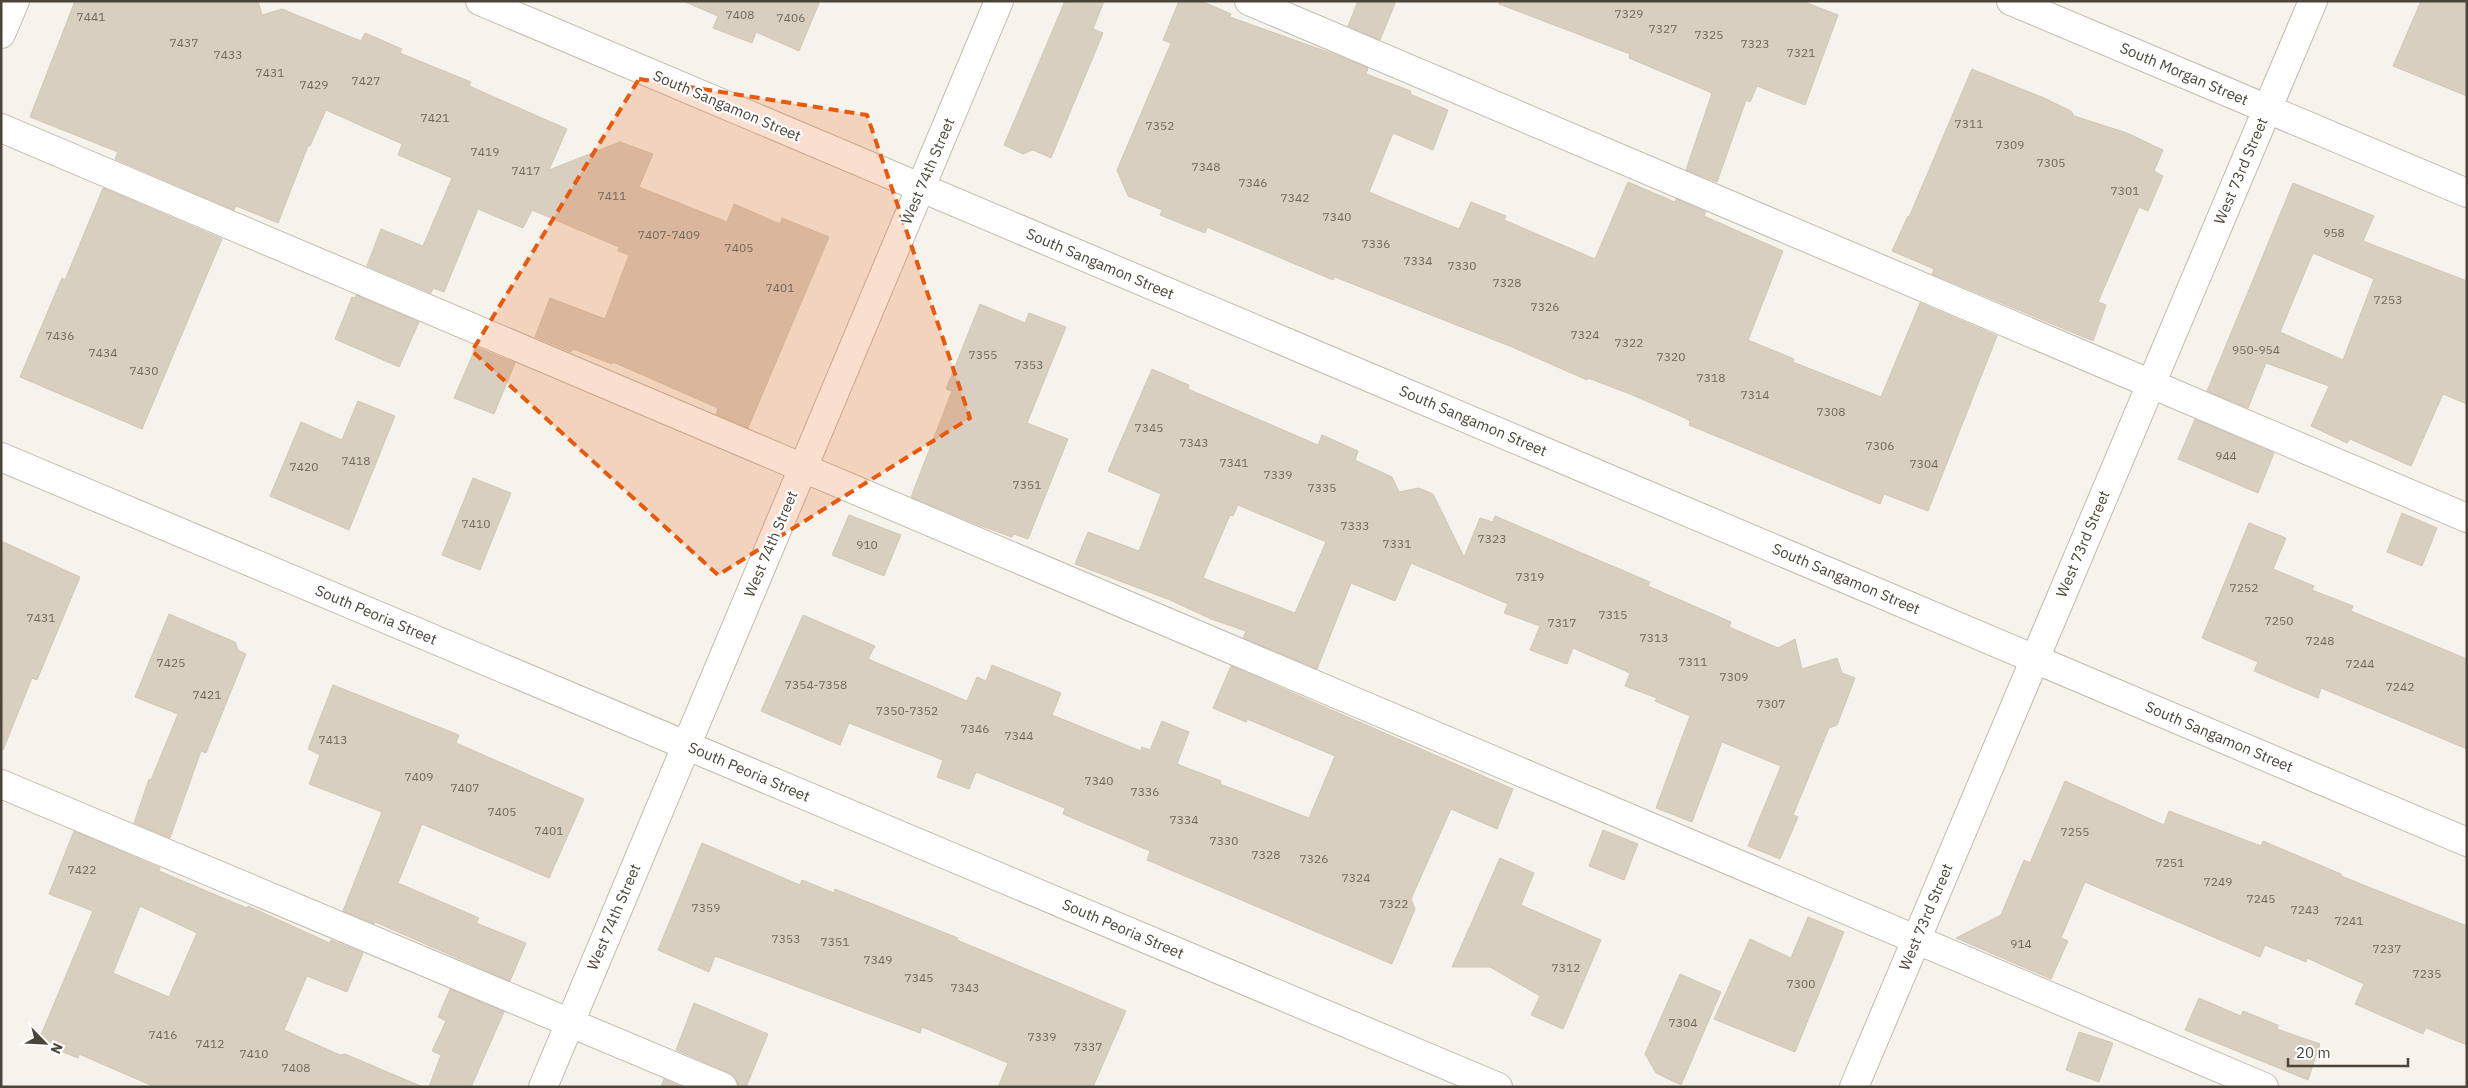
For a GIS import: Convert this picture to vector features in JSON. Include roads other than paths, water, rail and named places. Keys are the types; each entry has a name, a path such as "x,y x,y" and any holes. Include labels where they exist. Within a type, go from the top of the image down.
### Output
{"street":[{"path":"1,34 15,1"},
{"name":"South Sangamon Street","path":"480,1 2467,842"},
{"name":"West 74th Street","path":"543,1087 999,1"},
{"path":"1249,1 2467,518"},
{"name":"South Morgan Street","path":"2012,1 2467,193"},
{"name":"West 73rd Street","path":"1854,1087 2313,1"},
{"path":"1,128 2264,1087"},
{"name":"South Peoria Street","path":"1,457 1498,1087"},
{"path":"1,784 723,1087"}]}
